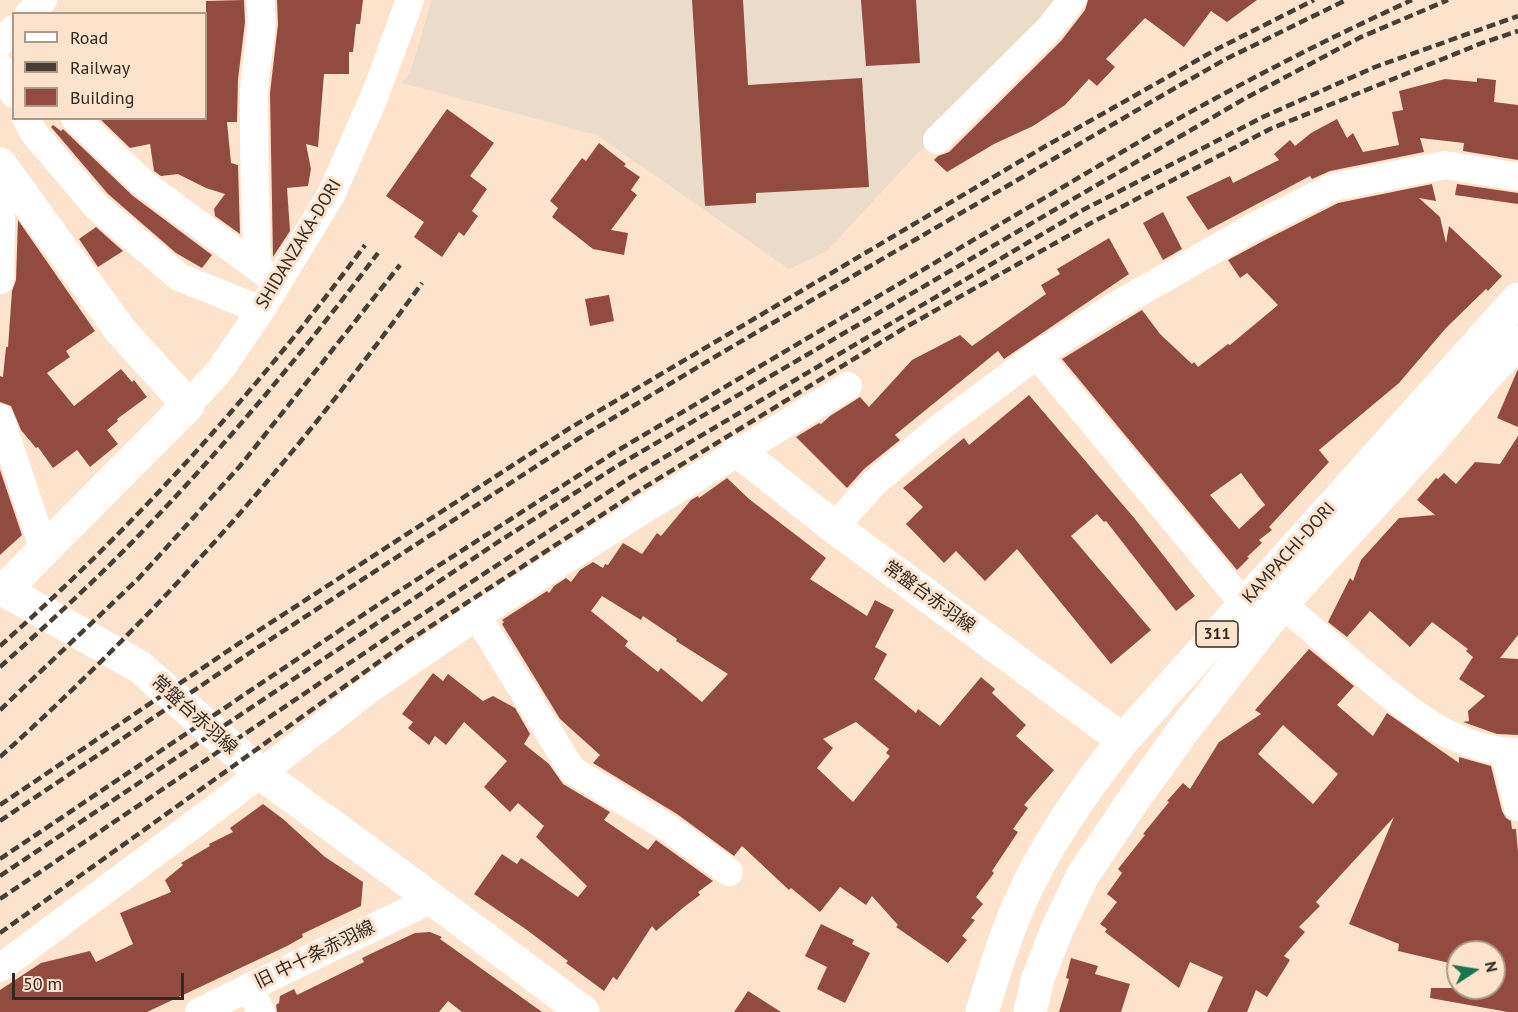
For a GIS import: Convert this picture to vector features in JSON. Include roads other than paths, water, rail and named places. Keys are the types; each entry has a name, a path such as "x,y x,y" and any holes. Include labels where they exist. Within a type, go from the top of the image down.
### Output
{"main road":[{"path":"1,166 120,330 188,405"},
{"name":"KAMPACHI-DORI","path":"1030,1012 1038,978 1058,927 1083,875 1183,731 1264,603 1518,298"},
{"name":"KAMPACHI-DORI","path":"982,1012 1000,952 1018,906 1079,797 1123,740 1426,446 1518,342"},
{"name":"常盤台赤羽線","path":"188,405 1,592 140,667 260,773 583,1012"},
{"name":"常盤台赤羽線","path":"738,451 834,527 1123,740"}],"street":[{"path":"31,12 43,0"},
{"path":"260,0 262,16 255,76 253,142 267,275"},
{"path":"937,140 1049,29 1071,0"},
{"name":"SHIDANZAKA-DORI","path":"188,405 220,370 261,310 267,275 331,195 375,95 404,7"},
{"path":"6,47 12,82"},
{"path":"27,120 34,133 96,206 179,277 261,310"},
{"path":"77,120 143,183 267,275"},
{"path":"834,527 875,482 942,426 1037,355 1112,308 1257,225 1333,188 1445,165 1518,177"},
{"path":"0,280 1,166"},
{"path":"1037,355 1264,603 1404,707 1453,737 1511,752 1518,807"},
{"path":"0,968 61,925 370,689 477,616 738,451 848,386"},
{"path":"0,418 44,550"},
{"path":"477,616 572,770 668,828 729,872"},
{"name":"旧 中十条赤羽線","path":"199,1012 255,1000 432,899"}],"railway":[{"path":"0,805 241,642 570,428 1044,147 1217,49 1314,0"},
{"path":"0,821 248,654 578,439 1224,60 1346,0"},
{"path":"0,859 382,602 615,452 1176,120 1292,58 1412,0"},
{"path":"0,876 498,542 622,463 1244,99 1361,37 1448,0"},
{"path":"0,899 400,629 631,477 1083,210 1265,116 1375,67 1518,16"},
{"path":"0,933 408,641 640,490 906,327 1091,223 1270,129 1482,43 1518,31"},
{"path":"0,646 99,553 193,455 282,352 365,245"},
{"path":"0,667 108,567 204,465 294,361 378,253"},
{"path":"0,710 138,579 240,466 400,265"},
{"path":"0,757 116,647 224,532 325,411 422,283"}]}
